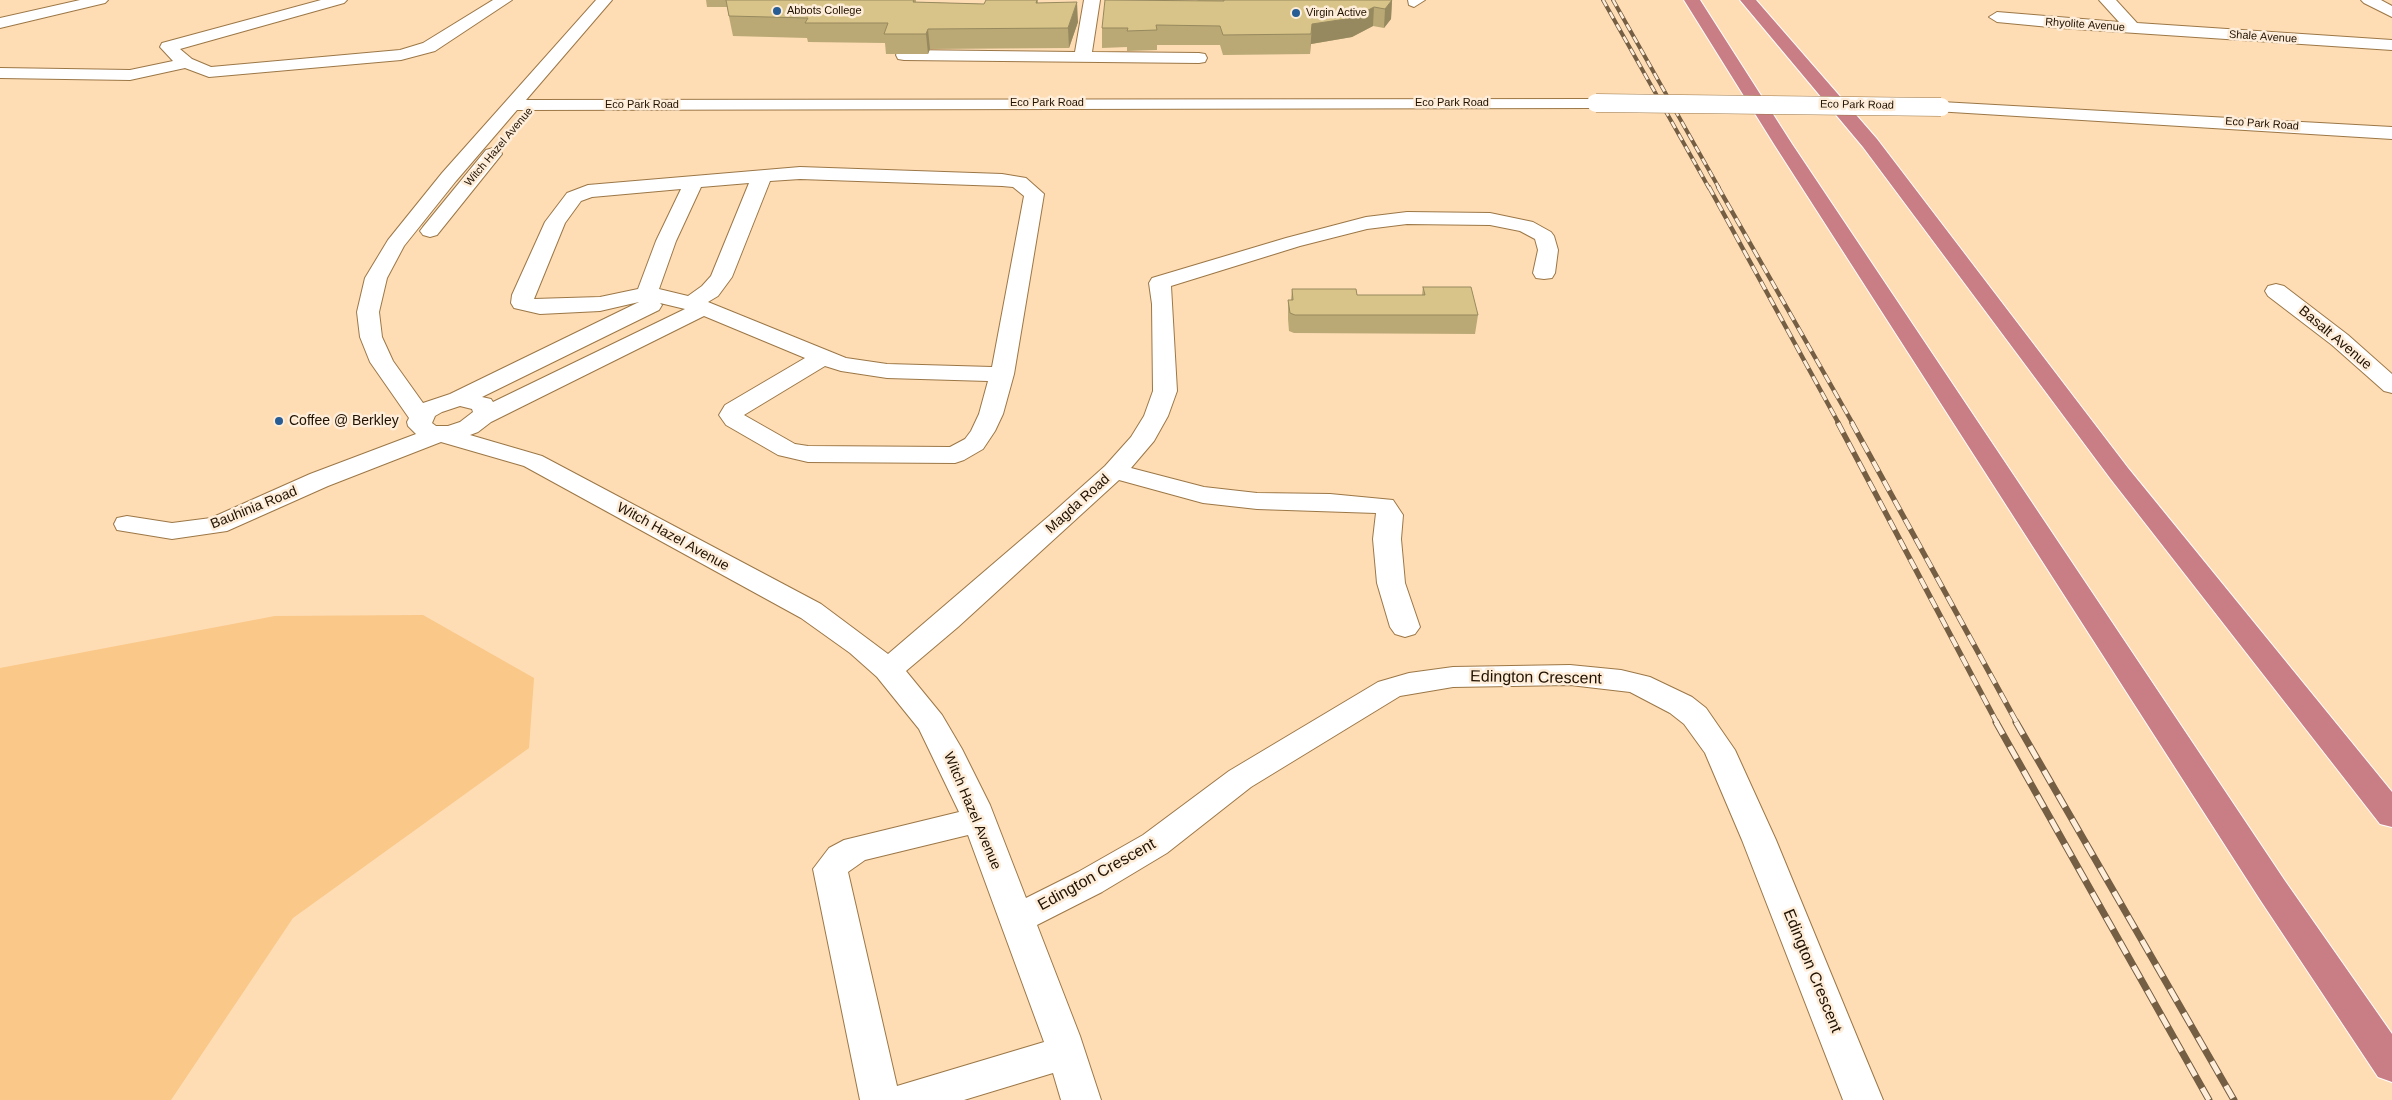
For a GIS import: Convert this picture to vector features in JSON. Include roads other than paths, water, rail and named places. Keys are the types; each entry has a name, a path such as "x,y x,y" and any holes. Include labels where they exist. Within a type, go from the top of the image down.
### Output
{"highway":[{"path":"1748,0 1870,143 2119,473 2392,816"},
{"path":"1764,0 1772,11 1778,34"},
{"path":"1685,4 1783,144 2272,891 2392,1065"}],"street":[{"path":"0,23 100,0"},
{"path":"327,1 169,46 186,63 204,71 212,72 409,54 429,47 504,0"},
{"name":"Witch Hazel Avenue","path":"604,0 511,105 395,244 376,278 368,312 371,337 382,362 421,416 420,426 424,430 492,447 533,462 811,612 860,646 888,670 931,722 946,749 978,820 1066,1052 1074,1098"},
{"name":"Witch Hazel Avenue","path":"373,292 414,249 623,0"},
{"path":"1083,56 1092,15 1092,0"},
{"name":"Rhyolite Avenue","path":"2107,0 2133,28"},
{"path":"2369,0 2392,12"},
{"name":"Rhyolite Avenue","path":"1998,17 2133,28"},
{"name":"Shale Avenue","path":"2133,28 2392,45"},
{"path":"904,56 1199,58"},
{"path":"0,73 130,75 186,63"},
{"name":"Eco Park Road","path":"511,105 1761,103 1941,107 2210,120 2392,133"},
{"path":"823,357 734,410 731,415 735,420 796,452 955,455 974,444 984,431 991,414 1002,374 1034,194 1019,182 1002,180 800,173 593,190 574,197 555,222 523,295 522,302 540,307 600,304 656,295 698,305 841,364 887,371 1002,374"},
{"name":"Bauhinia Road","path":"127,524 172,531 203,528 238,517 319,480 440,434 470,427 482,418 698,305 721,277 762,176"},
{"path":"656,295 666,241 694,182"},
{"name":"Magda Road","path":"888,670 948,620 1114,471 1140,441 1156,416 1162,401 1166,378 1163,304 1160,283 1293,242 1366,223 1407,218 1490,219 1526,226 1544,236 1548,250 1544,273"},
{"name":"Basalt Avenue","path":"2276,291 2333,335 2392,386"},
{"name":"Bauhinia Road","path":"319,480 433,407 460,399 656,295"},
{"path":"391,375 439,395 460,399"},
{"name":"Witch Hazel Avenue","path":"460,399 482,404 485,412 482,418 533,462"},
{"path":"1114,471 1203,495 1257,501 1330,502 1384,506 1390,515 1388,539 1391,583 1405,627"},
{"name":"Edington Crescent","path":"1015,920 1140,854 1240,779 1389,689 1418,682 1453,677 1570,676 1621,680 1639,684 1681,705 1695,716 1720,750 1759,840 1863,1100"},
{"path":"880,1100 830,869 842,857 856,849 978,820"},
{"path":"907,1100 1066,1052"}],"railway":[{"path":"1603,0 1709,188"},
{"path":"1613,0 1719,188"},
{"path":"1709,187 1839,424"},
{"path":"1718,187 1853,424"},
{"path":"1838,423 1997,723"},
{"path":"1852,423 2017,723"},
{"path":"1996,722 2209,1100"},
{"path":"2016,722 2234,1100"}],"place":[{"name":"Abbots College","path":"777,11"},
{"name":"Virgin Active","path":"1296,13"},
{"name":"Coffee @ Berkley","path":"279,421"}]}
